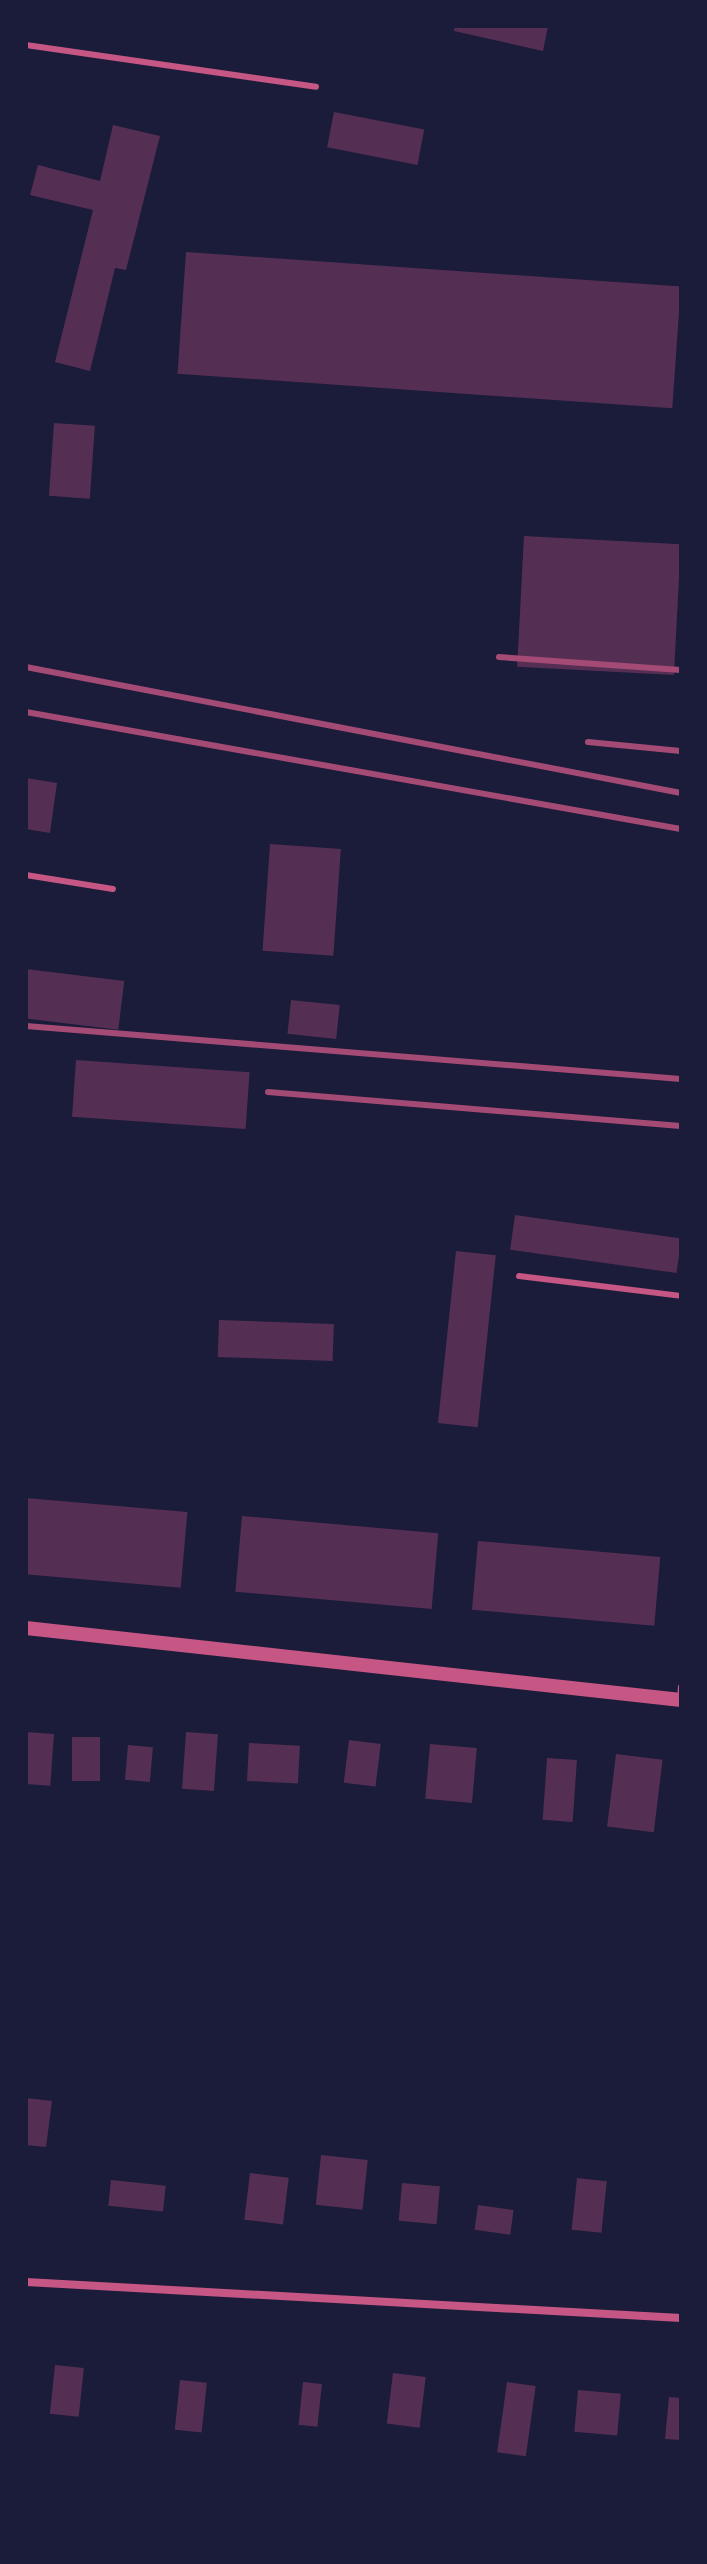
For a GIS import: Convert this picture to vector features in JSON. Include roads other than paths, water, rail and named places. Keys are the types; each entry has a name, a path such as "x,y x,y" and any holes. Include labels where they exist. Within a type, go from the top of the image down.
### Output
{"street":[{"path":"26,1628 681,1696"},
{"path":"26,2282 681,2318"}],"lane":[{"path":"26,45 316,87"},
{"path":"26,875 113,889"},
{"path":"519,1276 681,1296"}],"railway":[{"path":"499,657 681,670"},
{"path":"26,667 681,793"},
{"path":"26,712 681,829"},
{"path":"588,742 681,751"},
{"path":"26,1026 681,1079"},
{"path":"268,1092 681,1126"}]}
